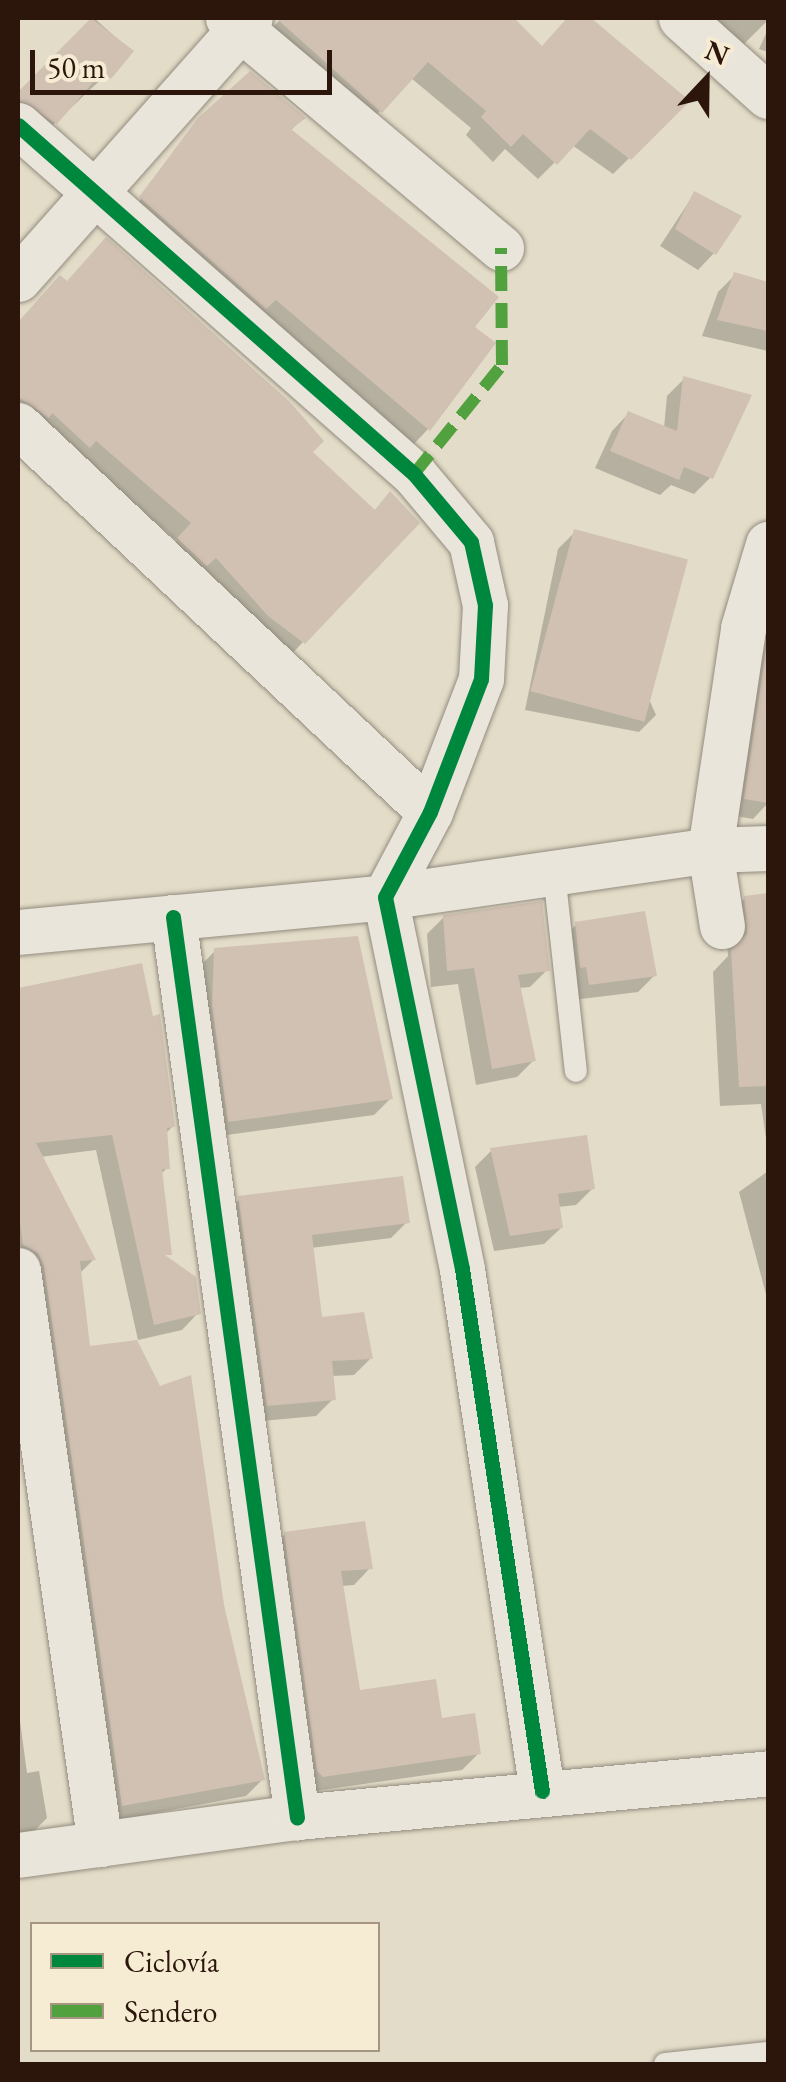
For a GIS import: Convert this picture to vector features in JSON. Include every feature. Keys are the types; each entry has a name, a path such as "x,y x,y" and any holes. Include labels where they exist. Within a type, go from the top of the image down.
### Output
{"street":[{"path":"681,18 767,89"},
{"path":"18,279 239,21 501,248"},
{"path":"18,124 414,474 472,542 485,606 480,679 430,812 386,897 462,1270 542,1791"},
{"path":"18,425 430,812"},
{"path":"722,926 710,850 743,628 768,544"},
{"path":"18,932 386,897 710,850 768,848"},
{"path":"173,918 297,1817"},
{"path":"18,1270 100,1844"},
{"path":"18,1855 297,1817 768,1772"}],"lane":[{"path":"554,873 576,1071"},
{"path":"665,2064 766,2057"}],"building":[{"path":"91,18 134,51 111,79 102,72 57,124 18,100 18,92"},
{"path":"276,18 514,18 542,46 567,18 591,18 690,101 631,160 590,129 557,165 523,134 511,147 481,117 486,111 428,62 382,113"},
{"path":"250,71 306,118 291,129 499,297 475,327 496,343 430,431 276,300 266,309 139,197 198,118"},
{"path":"694,191 742,216 716,255 675,229"},
{"path":"106,237 290,402 324,441 313,452 375,510 390,491 420,523 305,644 268,616 216,558 207,566 177,538 191,523 96,441 90,448 52,413 49,418 18,397 18,322 60,275 67,281"},
{"path":"734,272 768,282 768,331 717,320"},
{"path":"683,376 752,395 713,479 684,467 679,480 610,451 628,411 677,431"},
{"path":"574,529 688,560 644,722 531,691"},
{"path":"768,635 768,803 744,799"},
{"path":"768,893 768,1086 739,1087 731,950 747,934 744,896"},
{"path":"542,901 550,971 518,975 536,1061 492,1069 474,968 447,971 443,915"},
{"path":"645,911 657,976 589,985 586,967 580,968 575,922"},
{"path":"358,936 393,1099 228,1122 212,1005 214,948"},
{"path":"142,963 153,1016 160,1014 175,1127 167,1128 170,1169 162,1169 172,1255 165,1255 196,1277 201,1314 154,1325 112,1135 36,1143 96,1260 80,1261 90,1346 137,1340 160,1386 191,1375 224,1605 265,1780 122,1806 44,1266 38,1253 23,1245 18,1207 18,988"},
{"path":"587,1135 595,1189 558,1194 563,1228 510,1236 490,1148"},
{"path":"403,1176 410,1223 312,1235 322,1317 364,1312 373,1359 332,1361 336,1400 267,1406 238,1196"},
{"path":"365,1521 373,1569 341,1571 360,1690 436,1679 442,1718 475,1713 481,1754 323,1777 317,1771 284,1532"}],"marked path":[{"path":"414,474 502,365 501,248"}],"cycle path":[{"path":"18,125 414,474 471,542 485,605 481,679 430,812 385,897 462,1269 542,1791"},
{"path":"173,917 297,1817"}]}
